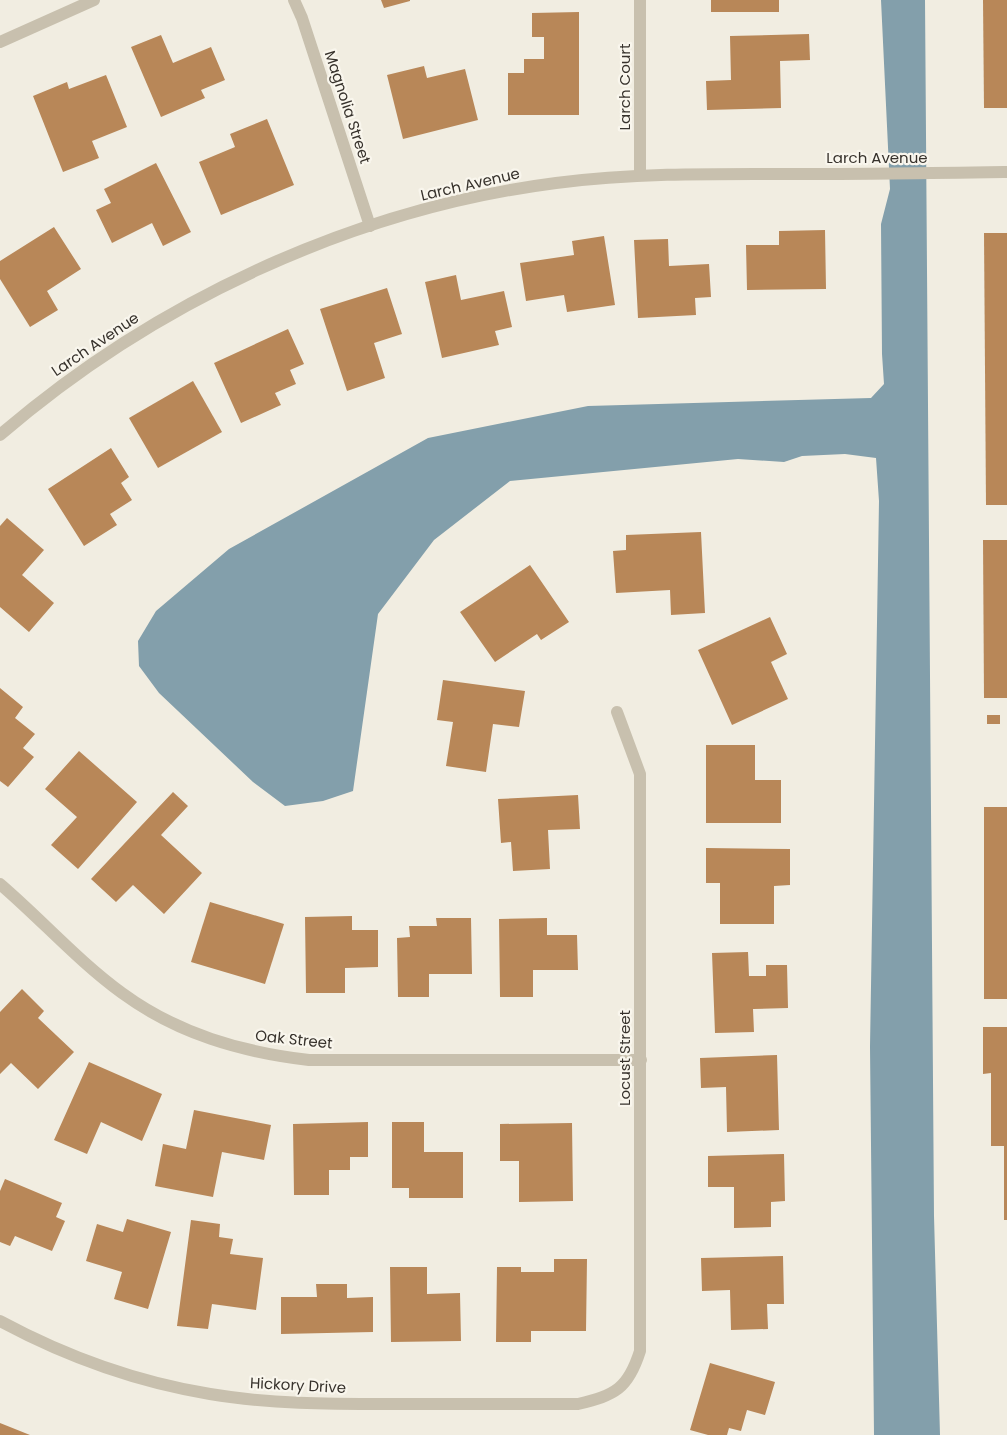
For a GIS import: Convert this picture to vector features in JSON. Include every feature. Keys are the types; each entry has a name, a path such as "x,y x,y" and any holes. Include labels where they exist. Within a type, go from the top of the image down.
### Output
{"street":[{"path":"0,42 94,0"},
{"name":"Magnolia Street","path":"294,0 302,18 370,226"},
{"name":"Larch Court","path":"640,0 640,174"},
{"name":"Larch Avenue","path":"0,435 79,372 146,328 215,290 287,256 370,226 476,197 554,183 640,174 1007,172"},
{"name":"Locust Street","path":"608,1396 623,1384 634,1369 640,1351 640,774 617,712"},
{"name":"Oak Street","path":"0,884 121,992 159,1017 220,1044 264,1055 308,1060 641,1060"},
{"name":"Hickory Drive","path":"0,1321 29,1336 95,1364 164,1385 257,1401 305,1404 578,1404 608,1396"}],"water":[{"path":"881,0 925,0 934,1216 940,1435 874,1435 870,1047 879,501 876,458 845,454 802,456 784,462 738,459 510,481 434,540 378,614 353,791 323,801 285,806 253,782 159,693 139,666 138,641 156,611 229,549 428,438 588,406 871,398 884,384 881,224 890,189"}],"building":[{"path":"381,0 410,0 410,1 384,8"},
{"path":"711,0 779,0 779,12 711,12"},
{"path":"983,0 1007,0 1007,108 984,108"},
{"path":"579,12 579,115 508,115 508,73 524,73 524,59 544,59 544,37 532,37 532,13"},
{"path":"809,34 810,60 780,61 781,108 707,110 706,81 731,80 730,36"},
{"path":"161,35 173,63 211,47 225,80 201,90 205,98 161,117 131,47"},
{"path":"424,66 427,78 465,69 478,120 403,139 387,75"},
{"path":"106,75 127,127 92,141 99,158 63,172 33,96 67,82 69,89"},
{"path":"267,119 294,185 221,215 199,162 235,147 230,134"},
{"path":"156,163 191,232 163,246 152,223 112,243 96,210 111,203 104,189"},
{"path":"54,227 81,269 47,291 58,310 30,327 0,279 0,261"},
{"path":"825,230 826,289 747,290 746,245 779,245 779,231"},
{"path":"984,233 1007,233 1007,505 986,505"},
{"path":"604,236 615,305 567,312 564,295 526,301 520,263 574,255 572,241"},
{"path":"668,239 669,266 709,264 711,297 695,298 696,315 638,318 634,240"},
{"path":"456,275 461,300 504,291 512,327 495,331 499,345 442,358 425,282"},
{"path":"387,288 402,334 374,343 385,378 347,391 320,309"},
{"path":"288,329 304,364 290,370 296,384 275,393 281,405 241,423 214,363"},
{"path":"193,381 222,432 158,468 129,418"},
{"path":"111,448 129,477 121,483 132,500 110,514 117,525 84,546 48,489"},
{"path":"7,518 44,550 22,575 54,603 29,632 0,607 0,526"},
{"path":"701,532 705,613 671,615 670,590 616,593 613,551 626,550 626,535"},
{"path":"983,540 1007,540 1007,698 984,698"},
{"path":"530,565 569,622 541,640 537,634 495,662 460,612"},
{"path":"770,617 787,654 771,662 788,699 732,725 698,650"},
{"path":"443,680 525,691 519,727 493,724 486,772 446,766 453,722 437,720"},
{"path":"0,688 23,707 15,718 35,734 23,748 34,757 8,787 0,781"},
{"path":"987,715 1000,715 1000,724 987,724"},
{"path":"706,745 755,745 755,780 781,780 781,823 706,823"},
{"path":"79,751 137,802 78,869 51,845 77,817 45,789"},
{"path":"173,792 188,806 161,835 202,873 164,914 133,885 116,902 91,879"},
{"path":"578,795 580,829 548,830 550,869 513,871 511,842 501,843 498,799"},
{"path":"984,807 1007,807 1007,999 984,999"},
{"path":"706,848 790,849 790,885 774,886 774,924 720,924 720,883 706,883"},
{"path":"210,902 284,924 265,984 191,962"},
{"path":"352,916 352,930 378,930 378,967 345,968 345,993 306,993 305,917"},
{"path":"436,918 471,918 472,974 429,974 429,997 398,997 397,938 410,937 409,926 437,926"},
{"path":"547,918 547,935 577,935 578,970 533,970 533,997 500,997 499,919"},
{"path":"748,952 749,976 766,976 766,965 787,965 788,1008 753,1009 754,1032 715,1033 712,953"},
{"path":"22,989 44,1011 38,1018 74,1052 38,1089 11,1063 0,1074 0,1012"},
{"path":"983,1027 1007,1027 1007,1220 1004,1220 1004,1146 991,1146 991,1073 983,1074"},
{"path":"777,1055 779,1130 727,1132 726,1087 701,1088 700,1058"},
{"path":"89,1062 162,1094 142,1141 101,1122 87,1154 54,1140"},
{"path":"194,1110 271,1125 264,1160 222,1152 213,1197 155,1186 163,1144 186,1149"},
{"path":"368,1122 368,1157 350,1157 350,1170 329,1170 329,1195 294,1195 293,1124"},
{"path":"392,1122 424,1122 424,1152 463,1152 463,1198 409,1198 409,1188 392,1188"},
{"path":"572,1123 573,1201 519,1202 519,1161 500,1161 500,1124"},
{"path":"784,1154 785,1201 771,1202 771,1227 734,1228 734,1187 708,1187 708,1156"},
{"path":"5,1179 62,1203 56,1217 65,1221 52,1251 15,1236 10,1246 0,1242 0,1191"},
{"path":"127,1219 171,1232 148,1309 114,1299 122,1272 86,1261 97,1224 123,1232"},
{"path":"191,1220 220,1224 219,1237 233,1239 230,1254 263,1258 256,1310 212,1304 208,1329 177,1326"},
{"path":"783,1256 784,1304 767,1304 768,1329 731,1330 730,1290 702,1291 701,1258"},
{"path":"554,1259 587,1259 586,1331 531,1331 531,1342 496,1342 497,1267 521,1267 521,1272 554,1272"},
{"path":"390,1267 427,1267 427,1294 460,1293 461,1341 391,1342"},
{"path":"316,1284 347,1284 347,1298 373,1297 373,1332 281,1334 281,1297 317,1297"},
{"path":"710,1363 775,1382 765,1415 747,1410 741,1431 729,1428 727,1435 708,1435 690,1430"},
{"path":"0,1423 30,1435 0,1435"}]}
